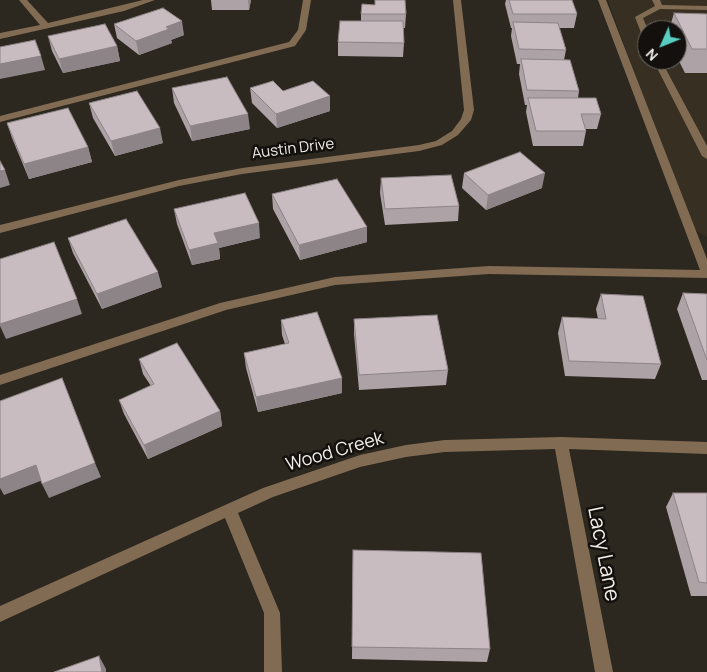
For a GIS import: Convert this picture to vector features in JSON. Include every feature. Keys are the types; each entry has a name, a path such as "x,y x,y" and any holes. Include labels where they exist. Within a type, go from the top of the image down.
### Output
{"street":[{"path":"23,0 46,26"},
{"path":"0,36 121,10 151,0"},
{"path":"0,119 292,44 302,30 306,0"},
{"name":"Austin Drive","path":"0,229 179,182 242,171 419,148 439,142 455,133 466,120 469,110 458,0"},
{"path":"0,380 224,306 335,280 489,270 707,274 602,0"},
{"path":"640,20 639,17 658,4 707,8"},
{"path":"662,70 707,156"},
{"name":"Wood Creek","path":"0,614 268,492 360,461 406,451 445,446 560,444 707,448"},
{"name":"Lacy Lane","path":"560,444 604,672"},
{"path":"229,509 272,614 272,672"}],"shaded area":[{"path":"608,0 707,0 707,237 689,227"}],"building":[{"path":"375,0 405,0 406,14 361,14 362,4 375,5"},
{"path":"509,0 572,0 577,14 513,14"},
{"path":"163,8 182,21 166,27 169,29 136,41 114,24"},
{"path":"674,13 707,14 707,49 692,49 687,39 687,20 678,20"},
{"path":"340,21 403,21 404,43 338,42"},
{"path":"513,22 558,23 566,50 519,49"},
{"path":"105,24 117,46 59,59 48,36"},
{"path":"35,40 41,56 0,64 0,47"},
{"path":"521,59 570,60 579,91 527,90"},
{"path":"227,77 248,114 190,126 172,88"},
{"path":"273,81 283,91 313,81 330,96 276,114 250,88"},
{"path":"137,91 160,128 111,141 89,103"},
{"path":"528,98 596,98 601,114 581,114 586,131 536,131"},
{"path":"68,108 88,147 24,164 7,123"},
{"path":"520,152 545,173 488,195 464,173"},
{"path":"0,161 5,170 0,171"},
{"path":"451,175 459,206 385,209 381,178"},
{"path":"337,179 367,227 299,245 272,194"},
{"path":"245,193 259,223 214,233 218,243 189,250 174,209"},
{"path":"126,219 158,272 97,294 68,238"},
{"path":"54,242 77,299 0,324 0,259"},
{"path":"683,293 707,294 707,360"},
{"path":"601,294 643,296 661,364 569,361 562,317 606,319"},
{"path":"317,312 342,378 256,397 244,353 289,343 281,320"},
{"path":"437,315 448,370 359,375 354,319"},
{"path":"177,343 220,411 144,445 119,400 154,384 139,359"},
{"path":"62,378 95,463 42,484 36,465 0,479 0,401"},
{"path":"673,493 707,493 707,583 699,582"},
{"path":"353,550 481,553 490,649 352,647"},
{"path":"99,656 102,672 54,672"}]}
